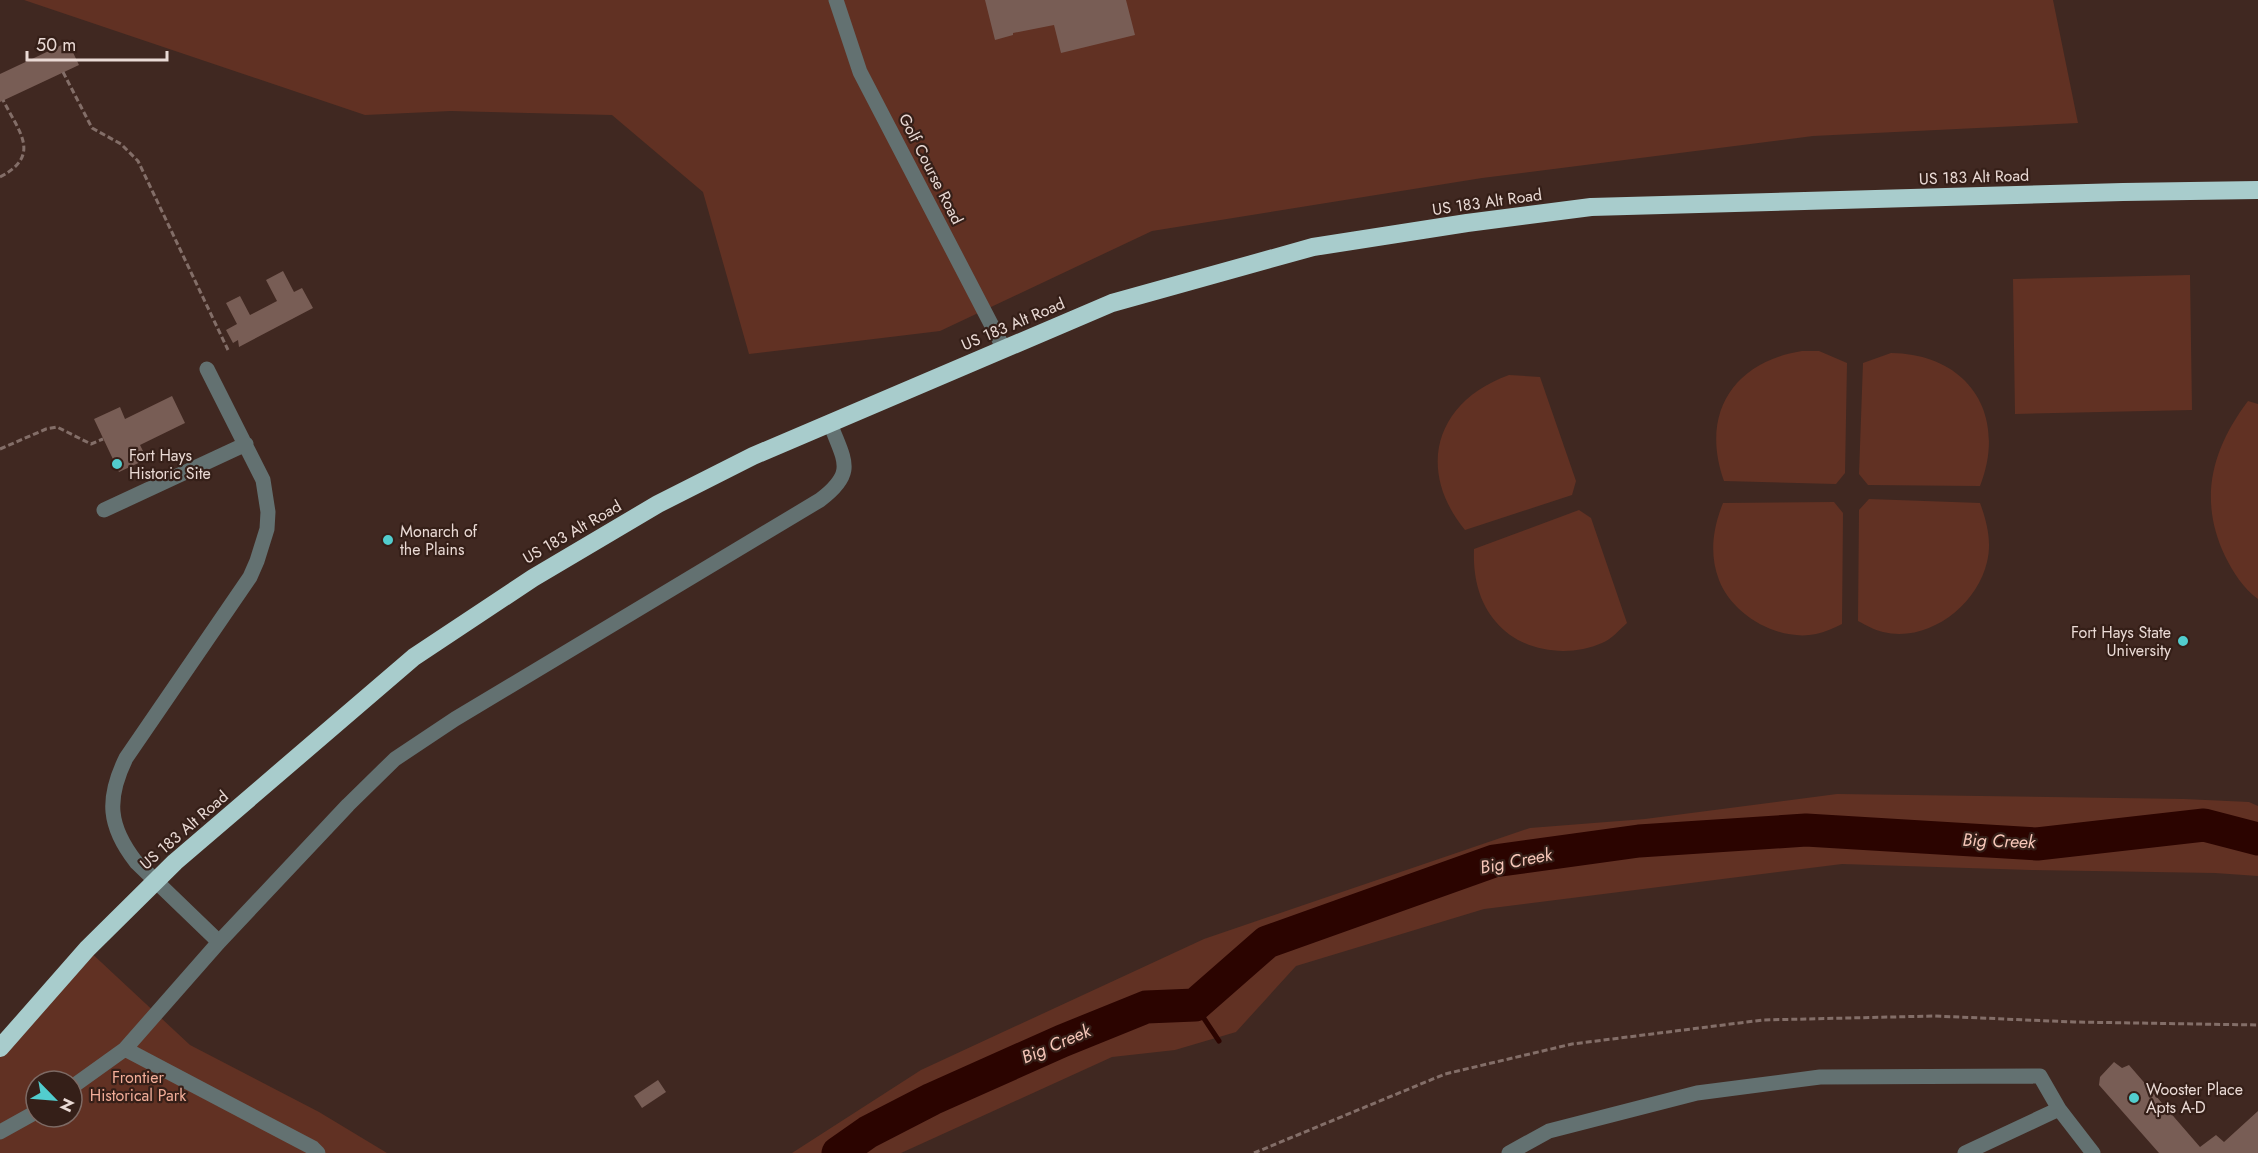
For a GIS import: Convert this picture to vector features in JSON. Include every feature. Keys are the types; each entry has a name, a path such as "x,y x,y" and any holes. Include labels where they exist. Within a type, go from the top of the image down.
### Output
{"highway":[{"name":"US 183 Alt Road","path":"0,1048 87,949 155,881 414,657 533,578 658,504 753,456 1112,303 1313,247 1591,207 2258,190"}],"street":[{"name":"Golf Course Road","path":"836,0 860,72 1004,349"},
{"path":"207,369 263,480 267,529 250,577 126,758 114,788 113,814 120,838 136,862 219,942"},
{"path":"84,1078 125,1049 219,942 356,796 395,759 833,490 841,481 844,466 830,423"},
{"path":"104,510 246,444"},
{"path":"125,1049 317,1151"},
{"path":"1509,1153 1549,1131 1697,1093 1820,1077 2040,1076 2059,1109 2093,1153"},
{"path":"1965,1153 2059,1109"},
{"path":"0,1132 24,1119"}],"path":[{"path":"63,72 93,128 121,144 138,161 228,350"},
{"path":"0,177 17,167 24,154 23,140 3,100"},
{"path":"0,449 46,429 57,427 91,444 103,439"},
{"path":"1254,1153 1445,1074 1583,1042 1763,1020 1934,1016 2074,1022 2258,1025"}],"green space":[{"path":"24,0 2053,0 2078,123 1813,136 1482,178 1152,231 940,331 749,354 703,192 612,115 451,111 365,115"},
{"path":"2190,275 2192,410 2015,414 2013,279"},
{"path":"1802,351 1819,351 1847,363 1845,473 1836,484 1724,481 1718,457 1716,434 1720,413 1728,395 1741,379 1757,367 1778,357"},
{"path":"1891,353 1918,356 1941,364 1960,377 1975,393 1984,413 1989,435 1987,460 1980,486 1868,485 1859,474 1863,363"},
{"path":"1509,375 1540,377 1576,481 1572,495 1465,530 1450,507 1441,484 1438,461 1441,439 1450,419 1464,402 1484,387"},
{"path":"2248,401 2258,404 2258,599 2239,579 2225,556 2212,514 2211,495 2213,475 2225,437"},
{"path":"1869,499 1980,503 1988,532 1987,562 1982,578 1973,593 1949,617 1917,632 1900,634 1880,631 1858,621 1859,510"},
{"path":"1834,502 1843,513 1842,624 1819,633 1787,634 1772,630 1746,615 1725,593 1714,561 1714,541 1723,503"},
{"path":"1579,510 1591,518 1627,623 1609,639 1589,648 1560,651 1532,646 1506,632 1490,614 1478,587 1474,568 1474,549"},
{"path":"1837,794 2249,802 2258,806 2258,876 1842,864 1484,909 1296,966 1236,1032 1175,1050 1112,1057 901,1153 792,1153 921,1070 1204,939 1530,828 1645,819"},
{"name":"Frontier Historical Park","path":"87,949 190,1045 319,1112 387,1153 0,1153 0,1054"}],"building":[{"path":"985,0 1126,0 1135,35 1061,53 1054,25 1013,33 1013,35 995,40"},
{"path":"68,42 79,65 0,102 0,74"},
{"path":"283,271 294,292 302,288 313,308 239,347 238,340 233,343 226,330 237,324 226,303 240,296 250,315 277,301 266,280"},
{"path":"172,396 185,423 140,445 147,459 119,472 94,419 120,407 125,419"},
{"name":"Wooster Place Apts A-D","path":"2114,1062 2122,1068 2129,1065 2200,1147 2216,1135 2224,1142 2258,1111 2258,1153 2159,1153 2099,1085 2100,1077"},
{"path":"658,1080 666,1092 642,1108 634,1096"}],"waterway":[{"name":"Big Creek","path":"838,1153 868,1132 932,1099 1062,1041 1146,1007 1195,1005 1267,942 1494,861 1639,841 1806,830 2037,844 2204,825 2258,839"},
{"path":"1195,1005 1219,1041"}],"place":[{"name":"Fort Hays Historic Site","path":"117,464"},
{"name":"Monarch of the Plains","path":"388,540"},
{"name":"Fort Hays State University","path":"2183,641"},
{"name":"Wooster Place Apts A-D","path":"2134,1098"}]}
